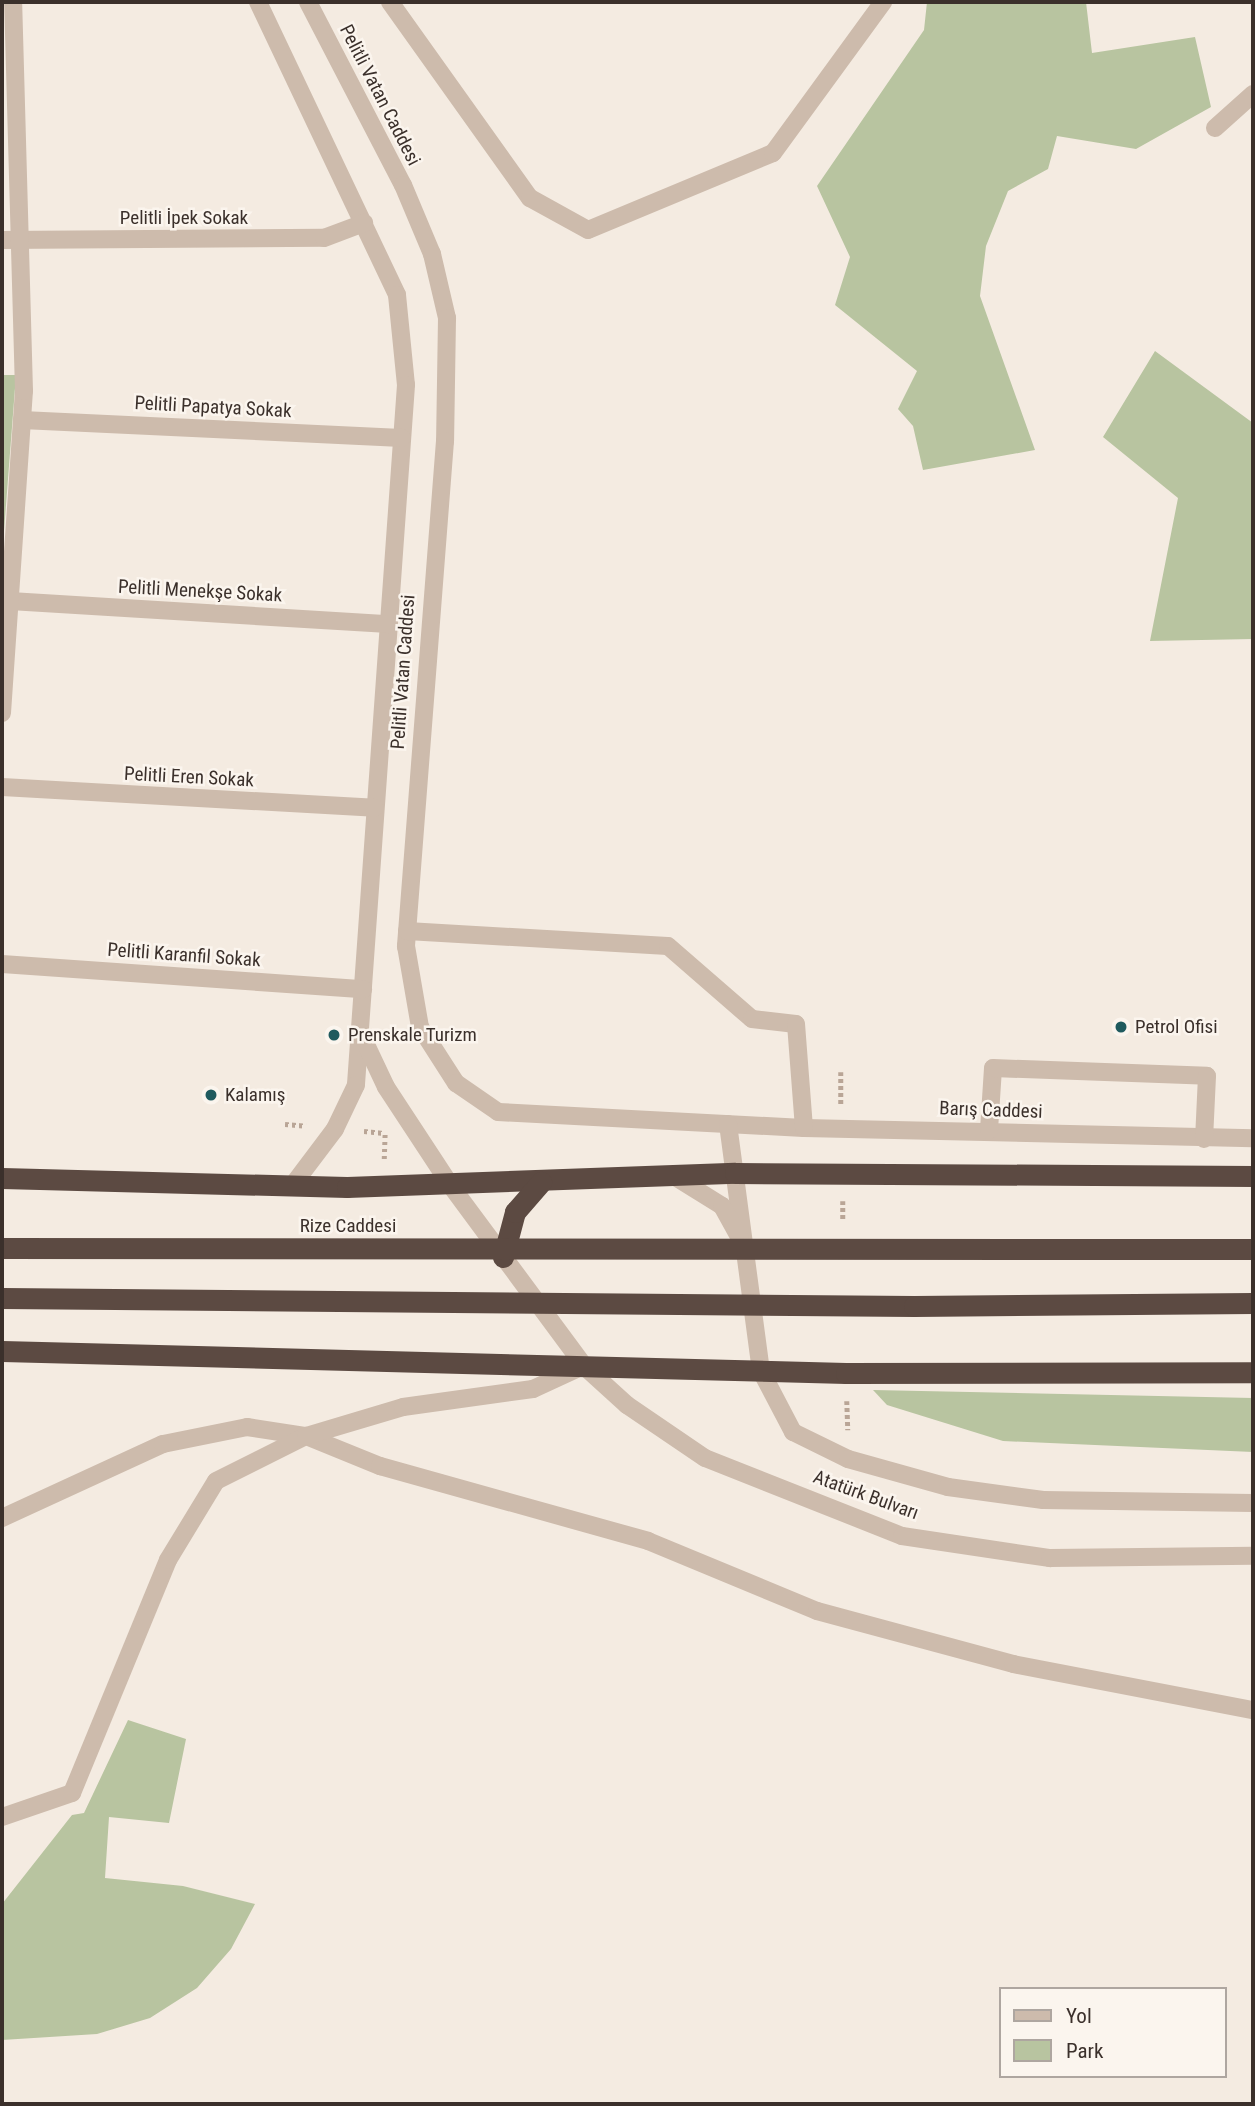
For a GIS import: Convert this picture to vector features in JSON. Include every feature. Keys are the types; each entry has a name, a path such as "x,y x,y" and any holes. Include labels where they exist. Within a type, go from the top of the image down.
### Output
{"highway":[{"path":"2,1178 292,1186 450,1186 735,1173 1253,1176"},
{"path":"503,1257 515,1212 541,1182"},
{"name":"Rize Caddesi","path":"2,1248 1253,1249"},
{"path":"2,1298 668,1303 1253,1303"},
{"path":"2,1351 761,1371 1253,1372"}],"street":[{"path":"2,7 11,2 11,240 22,419 2,713"},
{"name":"Pelitli Vatan Caddesi","path":"258,2 397,295 404,328 402,438 374,808 362,1036 356,1085 335,1129 292,1186"},
{"name":"Pelitli Vatan Caddesi","path":"308,2 403,185 432,254 447,318 445,441 407,931 420,1027 456,1083 498,1112 728,1124"},
{"path":"390,2 530,198 588,230 773,153 883,2"},
{"path":"1215,128 1253,94"},
{"name":"Pelitli İpek Sokak","path":"11,240 324,239 364,223"},
{"name":"Pelitli Papatya Sokak","path":"22,419 402,438"},
{"name":"Pelitli Menekşe Sokak","path":"10,601 388,624"},
{"name":"Pelitli Eren Sokak","path":"2,787 374,808"},
{"path":"407,931 668,946 752,1019 796,1024 804,1128"},
{"name":"Pelitli Karanfil Sokak","path":"2,964 363,989"},
{"name":"Atatürk Bulvarı","path":"362,1036 386,1087 450,1186 584,1366 627,1405 705,1458 902,1535 1050,1558 1253,1556"},
{"path":"989,1130 993,1068 1207,1076 1204,1139"},
{"path":"728,1124 745,1247"},
{"name":"Barış Caddesi","path":"728,1124 804,1128 989,1130 1204,1139 1253,1138"},
{"path":"674,1176 722,1206 745,1247"},
{"name":"Atatürk Bulvarı","path":"745,1247 761,1371 793,1432 849,1459 948,1487 1043,1500 1253,1503"},
{"path":"5,1819 72,1793 168,1560 216,1481 306,1436 403,1407 533,1389 584,1366"},
{"path":"2,1518 163,1444 247,1427 306,1436 380,1465 648,1541 817,1611 1013,1664 1253,1710"}],"green space":[{"path":"927,2 1086,2 1092,53 1195,37 1211,107 1136,149 1057,136 1048,169 1008,191 986,246 980,296 1035,450 923,470 913,426 898,409 917,371 835,305 850,257 817,186 924,30"},
{"path":"1155,351 1253,423 1253,639 1150,641 1178,498 1103,437"},
{"path":"2,375 16,375 2,557"},
{"path":"873,1390 1253,1398 1253,1452 1003,1441 887,1405"},
{"path":"128,1720 186,1739 169,1823 109,1817 105,1878 183,1886 255,1904 231,1949 197,1988 150,2018 97,2034 2,2040 2,1904 72,1815 84,1813"}],"place":[{"name":"Petrol Ofisi","path":"1121,1027"},
{"name":"Prenskale Turizm","path":"334,1035"},
{"name":"Kalamış","path":"211,1095"}]}
